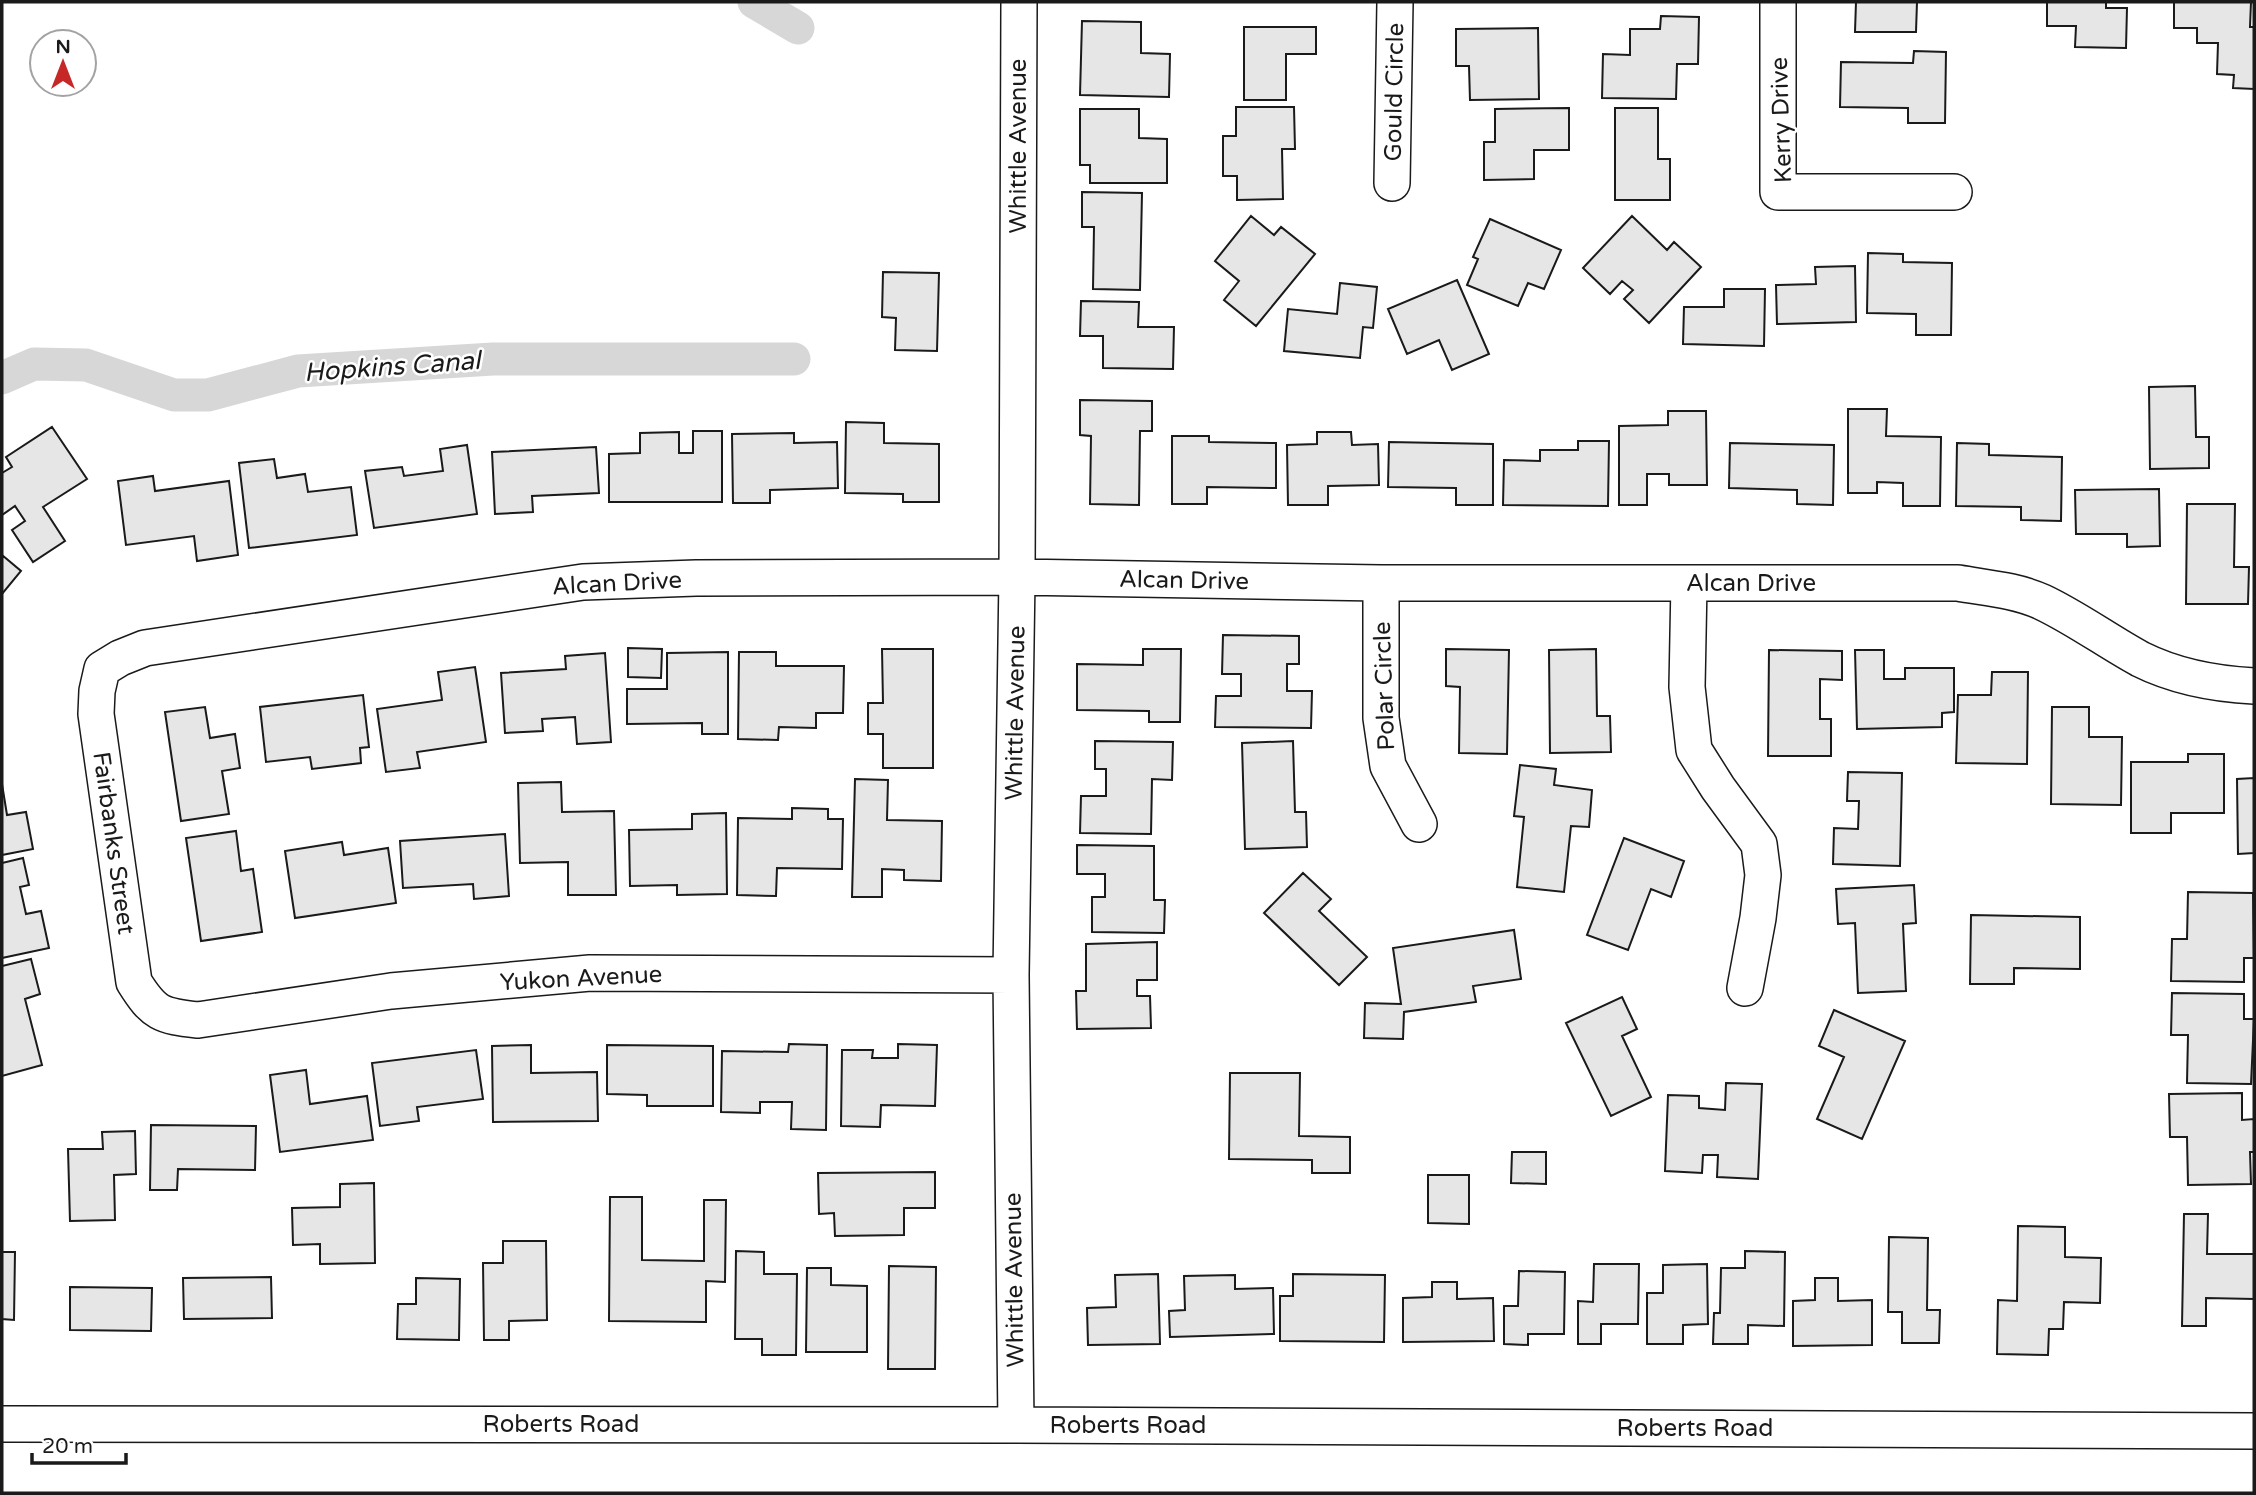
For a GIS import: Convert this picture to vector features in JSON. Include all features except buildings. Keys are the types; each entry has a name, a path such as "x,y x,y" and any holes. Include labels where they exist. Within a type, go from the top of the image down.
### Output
{"street":[{"name":"Whittle Avenue","path":"1016,1425 1011,975 1017,577 1018,2"},
{"name":"Gould Circle","path":"1392,183 1395,2"},
{"name":"Kerry Drive","path":"1778,2 1778,192 1954,192"},
{"name":"Alcan Drive","path":"102,669 145,648 583,582 696,578 1017,577 1381,583 1958,583 2003,590 2040,601 2142,660 2182,676 2218,684 2254,685"},
{"name":"Polar Circle","path":"1381,583 1381,718 1386,754 1388,766 1419,824"},
{"path":"1689,583 1687,687 1694,750 1717,788 1759,844 1763,875 1745,988"},
{"name":"Fairbanks Street","path":"102,669 97,691 96,715 134,982 155,1010"},
{"name":"Yukon Avenue","path":"155,1010 173,1018 198,1020 391,991 590,974 1011,975"},
{"name":"Roberts Road","path":"2,1424 1016,1425 2254,1432"}],"waterway":[{"name":"Hopkins Canal","path":"754,2 798,28"},
{"name":"Hopkins Canal","path":"2,378 34,364 86,365 174,395 208,395 298,371 493,359 794,359"}]}
